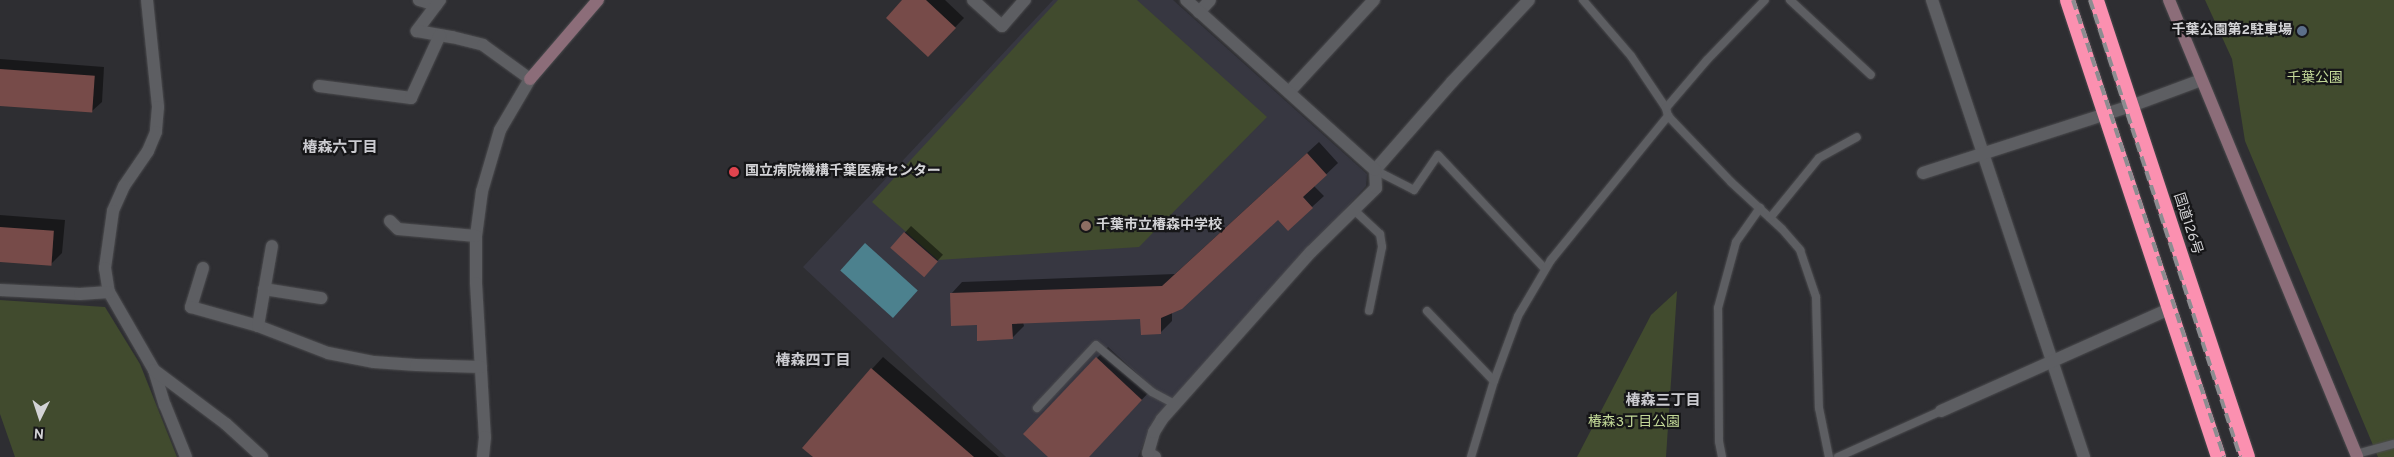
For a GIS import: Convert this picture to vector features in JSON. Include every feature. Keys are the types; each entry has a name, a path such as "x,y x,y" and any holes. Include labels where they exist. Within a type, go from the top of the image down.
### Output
{"highway":[{"path":"2067,0 2218,457"},
{"name":"国道126号","path":"2096,0 2247,457"}],"street":[{"path":"147,0 158,107 156,132 148,151 124,186 113,211 105,268 109,292 154,370 165,405 186,457"},
{"path":"419,0 438,3 416,31 484,45 530,78"},
{"path":"484,457 476,283 476,236 482,191 489,162 500,130 530,78 598,0"},
{"path":"973,0 1002,26 1025,0"},
{"path":"1186,0 1375,170"},
{"path":"1199,12 1210,0"},
{"path":"1289,92 1374,0"},
{"path":"1155,457 1148,453 1154,432 1175,404 1311,252 1376,188 1375,170 1452,82 1529,0"},
{"path":"1932,0 2084,457"},
{"path":"2169,0 2356,455"},
{"path":"319,86 411,98 440,35"},
{"path":"1923,173 2132,106 2201,80"},
{"path":"390,221 398,229 476,236"},
{"path":"258,326 272,246"},
{"path":"203,268 191,307 258,326 328,353 374,362 481,367"},
{"path":"264,289 321,298"},
{"path":"0,290 80,294 109,292"},
{"path":"1941,411 2168,309"},
{"path":"154,370 226,424 262,457"}],"lane":[{"path":"1583,0 1631,56 1666,108 1668,116 1800,250 1816,297 1819,408 1829,457"},
{"path":"1666,108 1707,60 1765,0"},
{"path":"1790,0 1870,76"},
{"path":"1471,457 1494,381 1518,316 1545,270 1668,116"},
{"path":"1770,218 1819,158 1857,137"},
{"path":"1375,170 1414,190 1438,155 1545,270"},
{"path":"1722,457 1718,441 1718,308 1736,242 1760,208"},
{"path":"1353,209 1380,234 1382,247 1370,312"},
{"path":"1427,311 1494,381"},
{"path":"1037,408 1096,345 1152,392 1175,404"},
{"path":"1838,457 1941,411"},
{"path":"2356,455 2394,444"}],"shaded area":[{"name":"千葉市立椿森中学校","path":"1053,0 1173,0 1367,174 1366,186 1151,425 1138,457 1006,457 803,267"}],"green space":[{"path":"1058,0 1137,0 1267,117 1139,247 938,260 872,202"},
{"name":"千葉公園","path":"2205,0 2394,0 2394,457 2378,457 2245,141 2232,59"},
{"name":"椿森3丁目公園","path":"1677,291 1666,457 1577,457 1651,315"},
{"path":"0,300 105,307 140,364 177,457 15,457 0,414"}],"water":[{"path":"865,243 918,291 893,318 840,270"}],"building":[{"path":"902,0 926,0 956,28 928,57 886,18"},
{"path":"0,69 95,76 92,113 0,106"},
{"path":"1307,153 1327,175 1303,197 1313,208 1288,231 1278,220 1182,309 1161,318 1161,334 1141,335 1140,319 1012,324 1013,339 977,341 977,325 951,326 950,293 1162,286"},
{"path":"0,227 54,231 51,266 0,262"},
{"path":"904,232 938,262 924,277 890,248"},
{"path":"1096,357 1142,400 1089,457 1048,457 1023,434"},
{"path":"871,368 974,457 813,457 802,448"}],"railway":[{"path":"2073,0 2224,457"},
{"path":"2090,0 2240,457"}],"place":[{"name":"千葉公園第2駐車場","path":"2302,31"},
{"name":"国立病院機構千葉医療センター","path":"734,172"},
{"name":"千葉市立椿森中学校","path":"1086,226"}],"district":[{"name":"椿森六丁目","path":"340,149"},
{"name":"椿森四丁目","path":"813,362"},
{"name":"椿森三丁目","path":"1663,402"}]}
